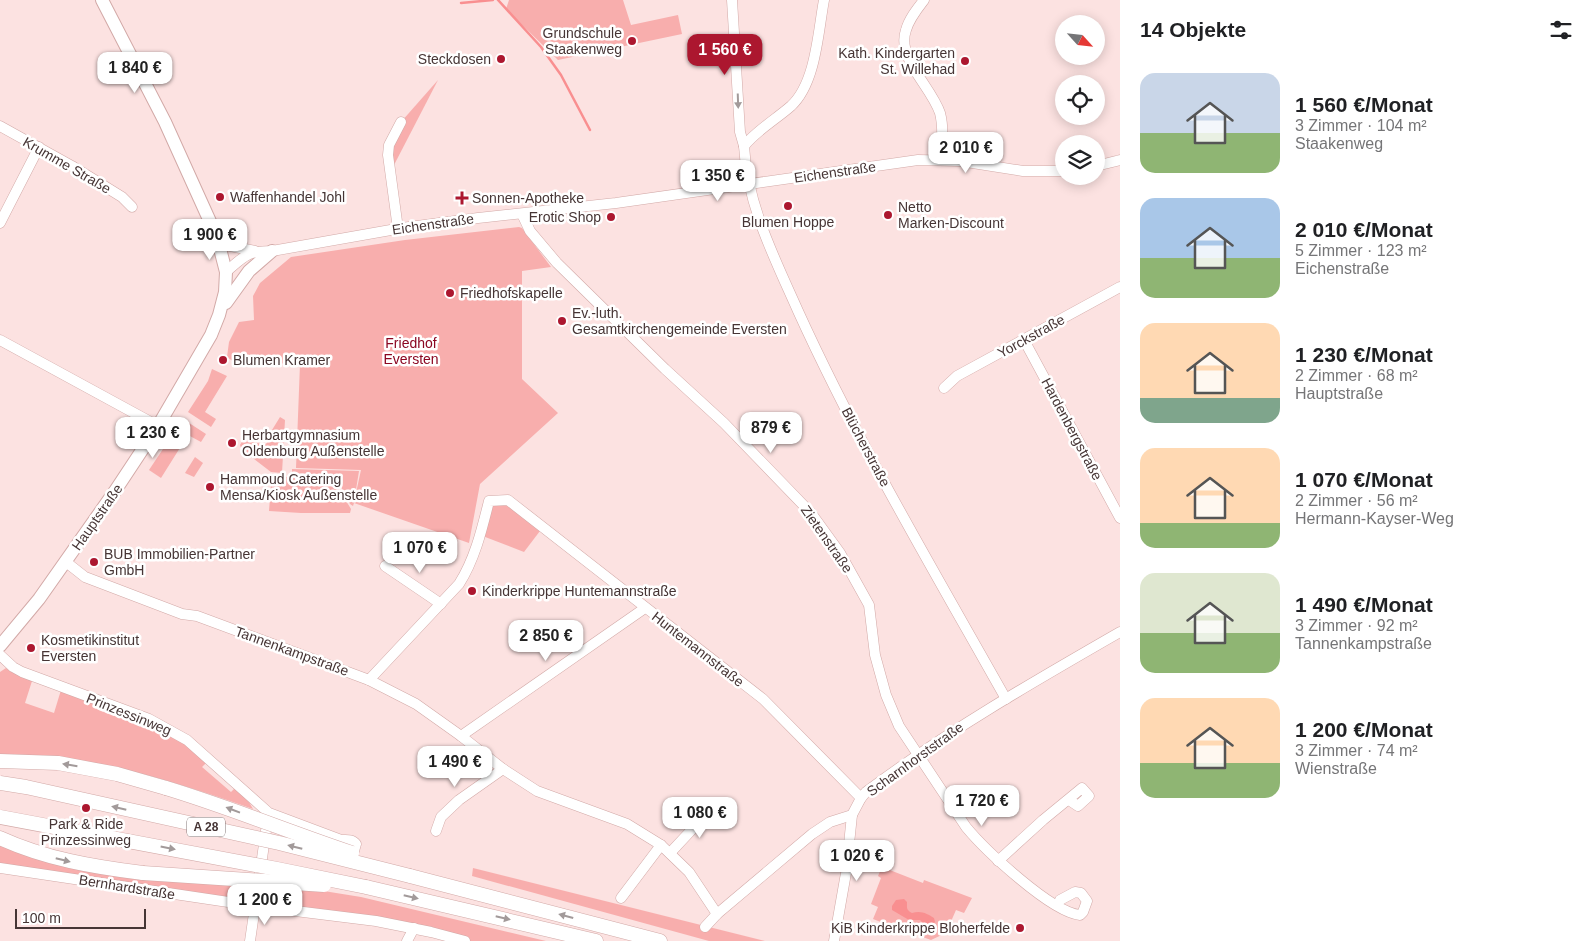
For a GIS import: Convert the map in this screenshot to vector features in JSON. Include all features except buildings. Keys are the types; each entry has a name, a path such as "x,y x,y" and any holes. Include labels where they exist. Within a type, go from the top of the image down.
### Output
{"highway":[{"path":"0,761 42,761 79,766 166,788 210,801 299,835 372,859 410,876"},
{"path":"0,766 19,761"},
{"name":"A 28","path":"0,784 26,787 279,843 660,941"},
{"name":"A 28","path":"0,817 366,887 596,941"},
{"path":"0,838 20,847 67,861 110,869 274,883 366,887"}],"main road":[{"name":"Hauptstraße","path":"0,646 39,599 66,562 158,426 207,342 221,310 225,292 226,272 220,244 192,178 165,122 102,0"},
{"path":"221,310 247,274 272,251"},
{"path":"226,272 247,274"}],"street":[{"name":"Blücherstraße","path":"732,0 740,132 744,146 749,184 767,242 824,368 885,484 1006,698"},
{"path":"744,146 752,136 792,105 801,95 809,79 824,0"},
{"path":"924,0 905,32 904,47 909,61 927,87 940,114 942,129 941,160"},
{"path":"398,228 388,155 389,144 401,122"},
{"name":"Krumme Straße","path":"0,126 122,197 132,207"},
{"path":"0,223 39,147"},
{"name":"Eichenstraße","path":"220,244 255,251 272,251 398,228 608,204 918,160 941,160 1023,170 1055,172"},
{"path":"1105,164 1120,160"},
{"name":"Zietenstraße","path":"522,214 530,231 557,263 665,369 724,423 811,513 836,546 869,605 875,655 886,695 899,726 917,755 966,827 979,842 998,861 1041,895 1058,905"},
{"path":"226,272 244,257 255,251"},
{"name":"Yorckstraße","path":"944,388 957,376 1120,287"},
{"path":"0,340 158,426"},
{"name":"Hardenbergstraße","path":"1024,340 1120,518"},
{"name":"Huntemannstraße","path":"441,604 465,575 480,535 489,501 508,500 763,699 861,798"},
{"name":"Tannenkampstraße","path":"66,562 84,577 182,614 197,616 369,680 416,704 503,769 537,791 622,821 661,845 689,872 717,914"},
{"path":"369,680 441,604 386,566"},
{"path":"461,736 645,608"},
{"name":"Scharnhorststraße","path":"852,815 866,792 917,755 964,723 1120,632"},
{"name":"Prinzessinweg","path":"0,655 13,667 22,672 149,719 178,734 269,813 341,840"},
{"path":"436,831 441,817 459,800 503,769"},
{"path":"998,861 1069,800"},
{"path":"670,853 712,808"},
{"path":"250,941 269,813"},
{"path":"705,927 717,914 812,834 830,822 852,815 846,873 834,941"},
{"path":"621,898 661,845"},
{"name":"Bernhardstraße","path":"0,868 255,906"},
{"path":"255,906 376,921 414,928 465,941"},
{"path":"407,941 414,928"}],"green space":[{"path":"509,0 623,0 631,25 678,15 682,34 558,60 506,9"},
{"path":"438,80 394,165 388,155 401,122"},
{"name":"Friedhof Eversten","path":"522,228 551,267 522,271 522,379 558,413 480,484 469,543 354,503 353,506 350,504 338,481 329,475 292,473 292,469 359,471 354,502 361,470 296,468 300,364 234,362 227,357 229,342 239,322 254,320 253,296 260,283 291,257 405,240"},
{"path":"212,369 227,376 205,412 216,419 211,427 188,412 208,381"},
{"path":"280,417 285,420 282,473 271,472 242,450 240,445 246,439 266,444 274,432 272,430"},
{"path":"183,419 206,434 201,442 188,435 161,478 149,470"},
{"path":"195,457 203,463 194,477 185,473"},
{"path":"286,477 330,479 335,483 351,509 350,513 269,511 271,485 276,485 277,480"},
{"path":"499,500 543,527 524,552 480,535 489,501"},
{"path":"6,668 32,681 25,703 54,713 61,690 161,727 177,735 207,762 202,767 231,792 235,788 249,802 253,809 170,781 127,770 84,762 0,757 0,672"},
{"path":"0,838 44,855 274,883 361,897 546,941 465,941 431,932 0,868"},
{"path":"882,867 923,883 924,880 972,898 964,913 956,910 946,933 931,940 916,936 873,919 878,907 871,904 881,878 878,876"},
{"path":"473,868 765,941 709,941 472,876"}],"shaded area":[{"path":"904,899 910,912 927,914 934,918 935,922 931,926 926,926 920,920 909,920 892,910 896,900"}],"waterway":[{"path":"461,3 493,0"},
{"path":"498,0 541,47 561,75 590,130"}],"place":[{"name":"Grundschule Staakenweg","path":"632,41"},
{"name":"Steckdosen","path":"501,59"},
{"name":"Kath. Kindergarten St. Willehad","path":"965,61"},
{"name":"Waffenhandel Johl","path":"220,197"},
{"name":"Sonnen-Apotheke","path":"462,198"},
{"name":"Blumen Hoppe","path":"788,206"},
{"name":"Netto Marken-Discount","path":"888,215"},
{"name":"Erotic Shop","path":"611,217"},
{"name":"Friedhofskapelle","path":"450,293"},
{"name":"Ev.-luth. Gesamtkirchengemeinde Eversten","path":"562,321"},
{"name":"Blumen Kramer","path":"223,360"},
{"name":"Herbartgymnasium Oldenburg Außenstelle","path":"232,443"},
{"name":"Hammoud Catering Mensa/Kiosk Außenstelle","path":"210,487"},
{"name":"BUB Immobilien-Partner GmbH","path":"94,562"},
{"name":"Kinderkrippe Huntemannstraße","path":"472,591"},
{"name":"Kosmetikinstitut Eversten","path":"31,648"},
{"name":"Park & Ride Prinzessinweg","path":"86,808"},
{"name":"KiB Kinderkrippe Bloherfelde","path":"1020,928"}]}
